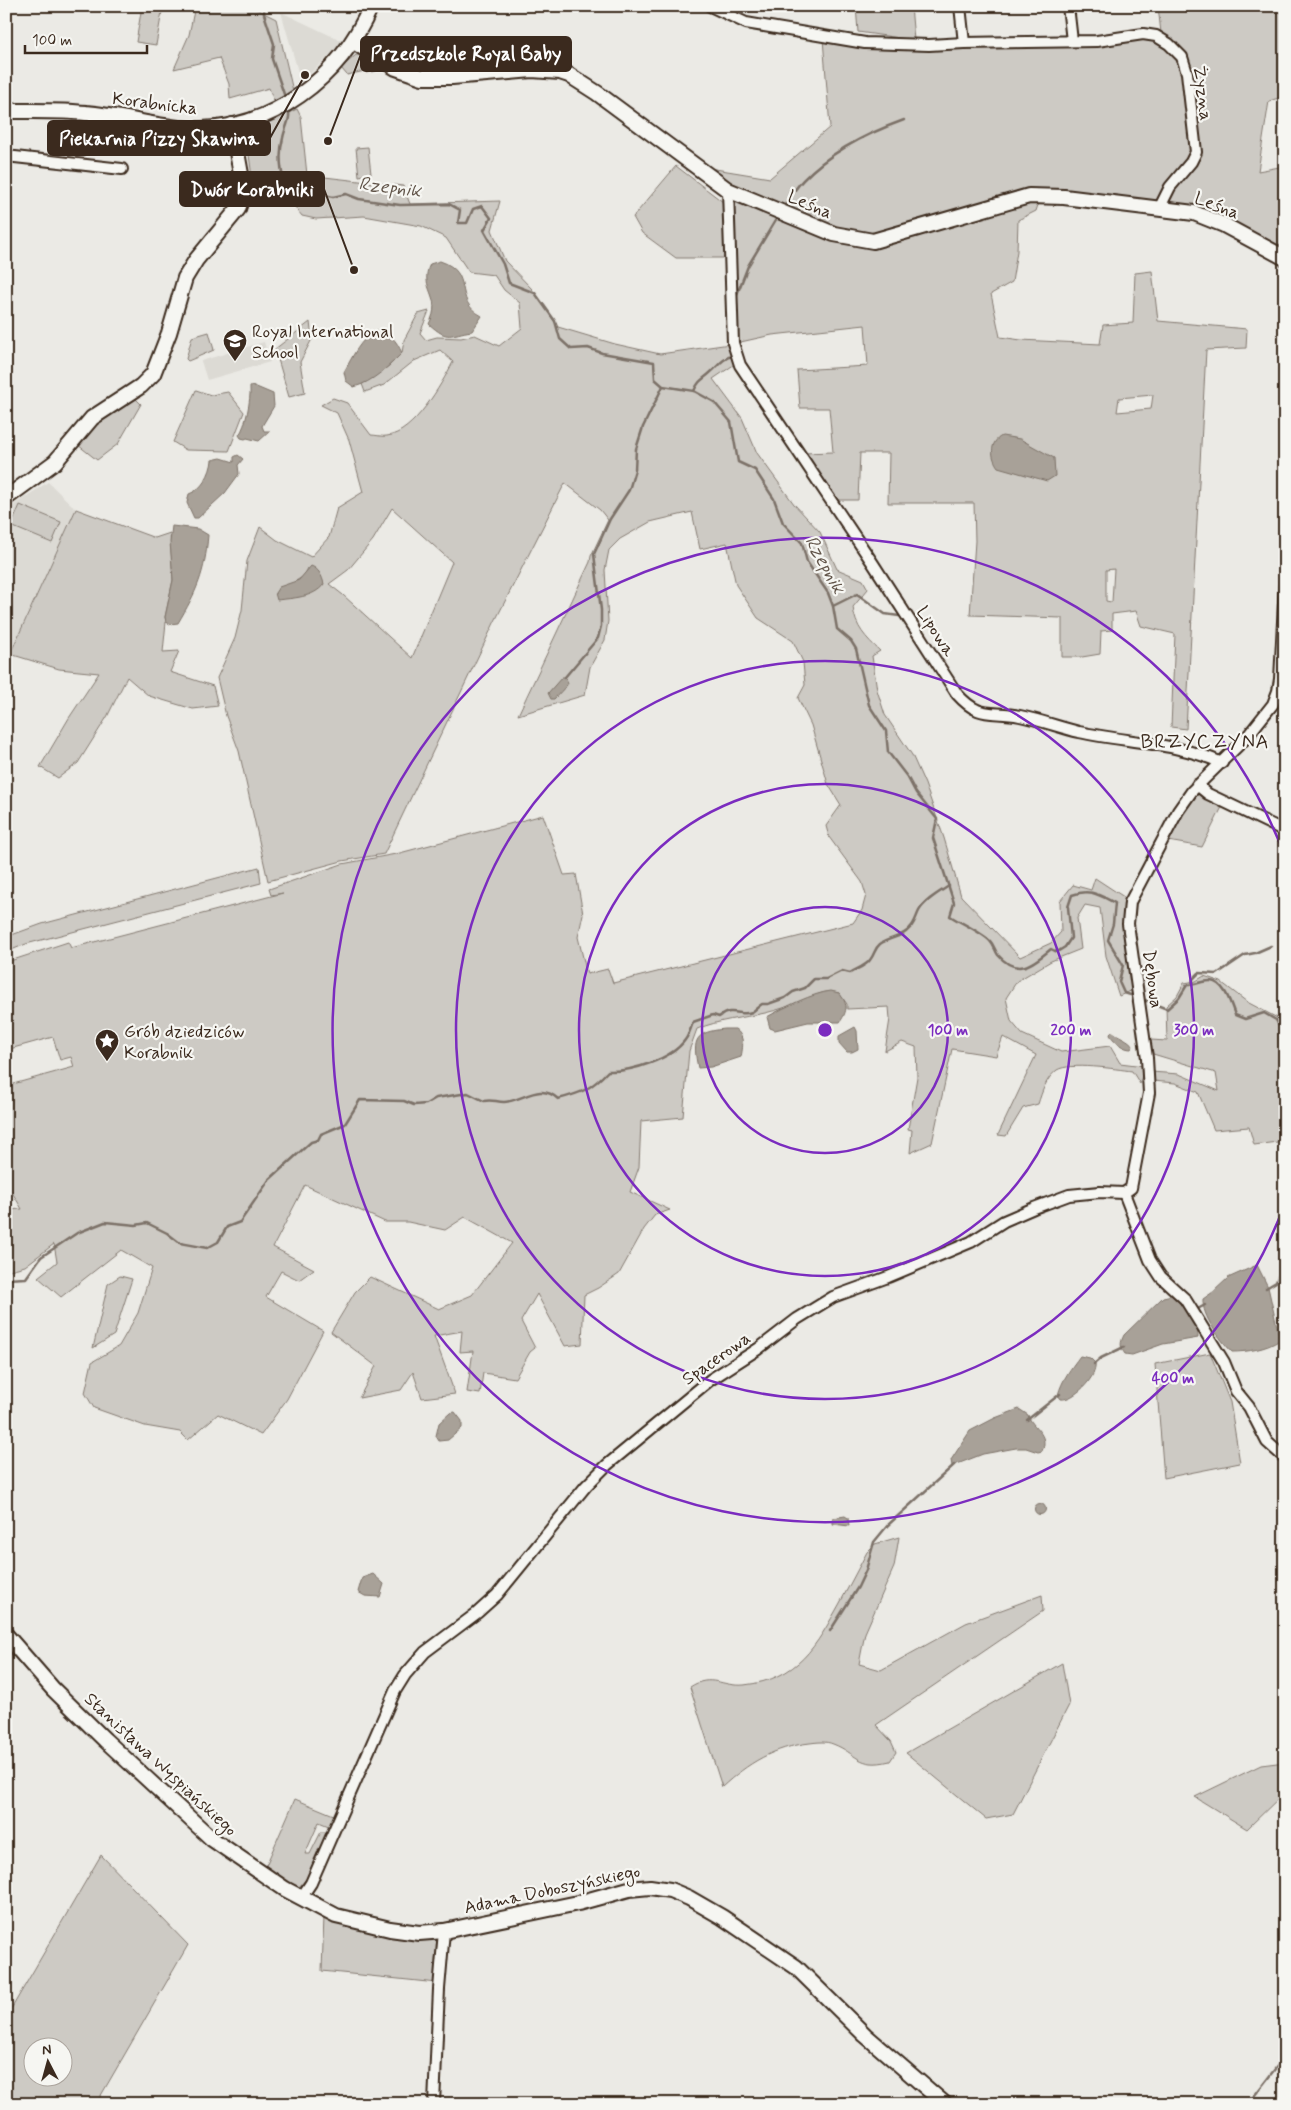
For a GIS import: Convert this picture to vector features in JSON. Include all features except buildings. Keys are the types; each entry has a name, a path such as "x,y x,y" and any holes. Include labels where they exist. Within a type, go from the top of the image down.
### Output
{"street":[{"name":"Korabnicka","path":"6,111 86,113 186,128 232,125 278,110 317,82 336,64 354,42 371,6"},
{"name":"Żyzna","path":"710,6 746,23 865,43 929,45 964,42 1096,41 1143,34 1156,36 1169,44 1182,57 1187,73 1196,152 1191,162 1170,187 1160,207"},
{"path":"960,6 964,42"},
{"path":"1068,6 1072,40"},
{"name":"Leśna","path":"354,42 396,68 422,77 452,77 532,70 560,72 569,75 597,93 728,190 834,234 872,240 1029,196 1064,197 1160,207 1202,216 1224,225 1285,258"},
{"path":"6,498 55,462 92,418 141,386 153,374 169,333 185,278 196,260 238,209 242,197 243,185 232,125"},
{"path":"6,156 122,169"},
{"name":"Lipowa","path":"728,190 733,343 740,365 872,562 957,694 968,707 983,713 1018,715 1078,732 1202,754 1222,763"},
{"name":"Dębowa","path":"1124,1193 1131,1188 1149,1100 1147,1058 1128,924 1130,902 1178,811 1197,785 1246,738 1273,704 1278,691 1285,583"},
{"path":"1197,785 1208,794 1285,831"},
{"name":"Spacerowa","path":"304,1899 396,1691 405,1675 425,1652 477,1613 496,1595 586,1486 606,1465 710,1380 758,1349 797,1319 833,1298 971,1242 1004,1221 1069,1195 1100,1192 1124,1193"},
{"path":"1124,1193 1150,1260 1161,1277 1185,1299 1224,1362 1236,1391 1249,1407 1267,1442 1285,1458"},
{"name":"Stanisława Wyspiańskiego","path":"6,1635 54,1689 105,1740 212,1839 262,1874 304,1899"},
{"name":"Adama Doboszyńskiego","path":"304,1899 336,1916 364,1924 419,1933 444,1932 634,1888 650,1887 670,1890 689,1898 722,1917 796,1967 865,2035 945,2104"},
{"path":"434,2104 439,1989 444,1932"}],"shaded area":[{"path":"142,6 163,6 156,45 136,42"},
{"path":"195,6 250,6 276,19 293,91 274,101 269,88 230,99 229,84 219,58 174,69 189,35"},
{"path":"856,6 911,6 914,40 858,32"},
{"path":"1158,6 1285,6 1285,96 1269,101 1258,171 1285,166 1285,253 1197,207 1165,202 1192,165 1189,71 1161,33"},
{"path":"281,12 344,42 301,82"},
{"path":"1143,36 1157,39 1180,60 1193,151 1160,201 1064,190 873,236 834,231 730,186 709,168 770,178 830,127 823,39 870,47"},
{"path":"356,55 361,55 380,65 380,68 376,71 366,73 365,71 347,75 341,68"},
{"path":"297,109 301,117 307,175 403,186 410,204 500,201 492,230 505,261 532,289 558,327 615,344 660,354 730,344 735,364 713,379 742,418 757,453 794,504 820,532 837,569 863,580 868,589 853,607 856,620 862,632 880,651 872,656 877,690 885,715 912,755 925,784 944,838 961,896 1020,957 1051,943 1061,932 1060,901 1073,885 1091,890 1095,878 1127,899 1124,913 1133,990 1119,996 1106,956 1100,908 1085,905 1077,918 1081,949 1051,961 1017,981 1006,998 1011,1021 1022,1034 1061,1052 1110,1046 1120,1063 1144,1066 1140,1084 1132,1071 1082,1066 1072,1066 1057,1070 1047,1081 1038,1104 1023,1108 1006,1136 998,1135 1036,1055 1003,1037 996,1056 952,1049 932,1143 910,1153 912,1130 908,1129 917,1077 916,1047 902,1042 885,1051 890,1019 889,1007 847,1009 847,1004 839,993 828,992 775,1011 722,1021 697,1029 689,1051 683,1117 641,1121 639,1167 630,1192 670,1210 655,1215 644,1229 619,1274 584,1295 582,1344 565,1346 537,1294 521,1321 535,1348 530,1352 515,1378 483,1373 480,1394 467,1392 473,1351 460,1352 462,1331 434,1336 455,1394 422,1398 413,1372 401,1390 359,1398 376,1366 331,1332 355,1292 370,1277 439,1309 472,1295 512,1243 465,1217 445,1230 408,1222 385,1222 305,1185 273,1247 314,1269 299,1280 281,1271 266,1297 323,1331 287,1399 261,1435 218,1414 188,1440 180,1432 145,1426 94,1408 85,1393 92,1362 119,1346 138,1313 152,1268 121,1250 61,1297 38,1277 57,1262 54,1244 25,1266 6,1271 6,1235 12,1233 6,1210 22,1209 6,1182 6,1086 74,1067 71,1057 60,1060 53,1037 6,1050 6,967 10,961 68,942 71,948 283,893 271,895 269,889 342,864 396,854 543,815 564,875 576,874 583,914 578,937 587,974 608,969 613,983 853,923 862,910 866,895 862,882 829,837 826,826 841,805 828,784 811,725 798,698 805,685 803,662 793,641 758,618 736,585 727,543 700,549 692,512 650,522 620,539 609,550 605,570 608,621 605,640 590,667 585,695 518,715 608,520 600,510 565,483 494,623 384,854 342,861 268,881 239,751 226,716 217,678 235,638 242,610 247,561 260,527 277,540 311,557 329,537 337,508 363,492 349,440 337,413 321,405 333,398 347,403 371,435 387,436 397,433 417,417 434,395 453,362 440,350 414,361 384,385 365,392 362,384 389,366 402,353 404,340 418,314 429,311 420,333 426,340 437,337 461,338 475,335 499,346 522,328 520,303 504,290 494,275 469,272 446,238 421,226 364,216 316,219 302,216 274,180 252,177 246,133","holes":["392,508 452,562 412,658 329,584 348,570 373,540","308,568 310,594 294,582 304,576"]},
{"path":"368,147 371,174 359,176 356,148"},
{"path":"676,166 723,202 726,258 676,258 642,233 633,217"},
{"path":"1040,199 1036,211 1018,220 1017,251 1012,282 991,294 1000,337 1021,340 1100,344 1103,325 1133,323 1135,273 1152,271 1158,321 1247,329 1246,348 1206,350 1186,729 1171,727 1175,634 1141,626 1136,611 1112,614 1112,630 1101,631 1100,654 1082,657 1062,657 1062,618 970,615 975,541 974,503 888,503 889,453 860,453 858,500 834,500 803,453 833,452 829,408 800,408 797,370 868,366 865,325 772,335 736,343 732,206 736,201 873,244","holes":["1153,395 1151,409 1117,412 1119,398","1114,569 1112,602 1111,602 1106,601 1106,570"]},
{"path":"440,261 451,266 457,272 461,279 467,302 473,310 482,316 472,331 445,335 429,324 434,306 428,287 427,273 430,264"},
{"path":"310,322 312,339 300,362 305,393 289,397 275,349"},
{"path":"376,331 386,333 392,338 398,344 402,353 374,377 354,387 346,381 344,372 361,343"},
{"path":"209,332 214,350 188,361 186,359 192,337"},
{"name":"Royal International School","path":"264,342 270,362 207,380 201,361"},
{"path":"254,386 273,394 274,406 262,426 264,431 270,431 259,441 241,438 239,435 248,412 250,387"},
{"path":"196,390 211,395 228,392 244,412 229,451 186,450 173,442"},
{"path":"135,398 141,404 118,444 97,460 78,445 101,419"},
{"path":"1002,436 1020,439 1054,458 1055,476 1047,481 998,467 992,450 995,442"},
{"path":"238,455 243,459 238,465 239,474 225,493 198,518 194,518 187,503 189,494 202,485 210,470 212,460 221,458 234,462 234,457"},
{"path":"48,482 76,509 10,654 6,653 6,510"},
{"path":"20,505 61,522 52,543 11,526"},
{"path":"76,509 155,538 170,533 173,580 165,617 163,652 179,651 170,672 213,686 218,706 193,709 149,696 127,677 107,717 78,763 58,778 40,767 99,673 59,669 10,654"},
{"path":"172,526 198,529 208,535 205,560 195,591 178,623 170,624 166,622 165,617 173,580 170,542"},
{"path":"311,566 318,571 322,578 324,584 320,589 309,595 277,600 275,593 279,587 299,580"},
{"path":"562,677 565,677 568,684 554,699 551,699 548,693"},
{"path":"1199,793 1223,805 1202,847 1168,841 1182,814"},
{"path":"259,867 261,883 26,944 9,951 6,947 6,937 42,924"},
{"path":"1204,976 1221,982 1247,1002 1285,1022 1285,1141 1254,1145 1249,1127 1214,1130 1198,1092 1175,1083 1153,1081 1151,1072 1179,1074 1219,1091 1216,1073 1153,1054 1151,1040 1167,1041 1166,1006 1177,996 1184,983 1196,981"},
{"path":"831,991 839,993 844,1000 846,1010 840,1022 808,1022 775,1030 770,1028 767,1017 808,997"},
{"path":"855,1027 858,1049 847,1052 839,1043 839,1036"},
{"path":"735,1029 742,1038 741,1057 711,1067 698,1068 695,1050 698,1039 707,1032"},
{"path":"1111,1032 1129,1042 1133,1046 1131,1049 1117,1043 1110,1035"},
{"path":"1257,1265 1268,1287 1280,1340 1269,1346 1257,1349 1232,1352 1217,1334 1205,1313 1203,1299 1228,1278"},
{"path":"120,1276 132,1279 114,1335 93,1348 108,1284"},
{"path":"1172,1295 1193,1319 1198,1338 1163,1344 1132,1355 1125,1354 1121,1345 1124,1335 1163,1297"},
{"path":"1210,1353 1230,1402 1240,1463 1164,1478 1155,1364"},
{"path":"1080,1356 1090,1358 1095,1363 1093,1375 1078,1392 1066,1399 1061,1399 1058,1395 1062,1384"},
{"path":"1019,1409 1028,1415 1042,1436 1044,1445 1042,1451 1016,1448 983,1454 952,1466 951,1460 970,1431 995,1418"},
{"path":"455,1412 462,1421 462,1428 448,1440 439,1441 436,1436 439,1423 450,1413"},
{"path":"1040,1503 1046,1509 1040,1515 1034,1509"},
{"path":"845,1516 848,1518 849,1526 833,1524 833,1518"},
{"path":"899,1537 894,1567 865,1633 859,1664 881,1670 966,1623 1042,1595 1043,1611 876,1725 891,1741 896,1752 890,1761 879,1763 864,1762 830,1743 797,1745 773,1752 762,1758 722,1787 690,1687 704,1681 736,1685 763,1682 779,1676 792,1668 804,1658 823,1633 867,1552 875,1544"},
{"path":"373,1574 384,1584 380,1597 365,1596 358,1592 362,1578"},
{"path":"1062,1663 1069,1705 1013,1814 986,1819 906,1753"},
{"path":"1285,1762 1285,1792 1247,1829 1195,1797 1261,1765"},
{"path":"295,1799 336,1816 331,1827 319,1822 305,1854 310,1854 321,1832 326,1832 329,1836 311,1874 297,1889 264,1870"},
{"path":"101,1855 188,1945 96,2104 6,2104 6,2013 10,2011"},
{"path":"324,1916 434,1939 440,1943 437,1983 322,1971"}],"waterway":[{"name":"Rzepnik","path":"264,6 264,14 274,44 272,59 286,100"},
{"name":"Rzepnik","path":"288,107 289,119 283,138 281,155 284,181 307,191 333,197 346,194 359,199 400,205 449,204 460,210 458,223 467,223 473,209 482,206 491,218 484,230 503,264 509,283 535,293 555,321 560,339 571,349 588,348 602,353 654,362 655,379 663,386 694,391 714,402 731,422 738,462 755,470 774,499 783,523 802,543 807,562 828,593 833,606 837,629 851,641 856,649 869,705 886,731 888,752 908,778 916,793 937,819 933,838 954,903 950,916 986,938 1005,962 1018,967 1031,964 1051,949 1057,952 1065,947 1071,938 1068,907 1072,895 1084,892 1099,895 1115,903 1113,924 1108,940 1123,965 1119,982 1124,993 1134,996"},
{"path":"783,209 800,183 837,152 863,137 904,120"},
{"path":"736,297 748,266 778,216"},
{"path":"694,391 701,381 723,361 733,355"},
{"path":"565,677 598,638 601,626 601,610 594,554 610,519 629,490 635,470 636,449 643,427 663,386"},
{"path":"833,606 857,594 885,614 899,616"},
{"path":"6,1279 26,1278 41,1257 77,1233 105,1222 136,1225 147,1223 167,1233 180,1243 207,1248 218,1242 227,1227 240,1222 269,1180 311,1142 318,1140 321,1134 345,1124 360,1100 404,1101 414,1105 426,1104 436,1098 468,1093 484,1101 504,1102 538,1092 551,1094 558,1099 574,1095 586,1090 608,1071 639,1067 671,1053 685,1040 693,1022 713,1015 719,1017 728,1012 752,1012 762,1004 768,1004 785,998 793,992 805,988 814,979 826,979 842,971 850,973 861,967 870,960 880,944 907,931 925,903 949,886"},
{"path":"1192,985 1193,979 1199,973 1217,974 1245,955 1271,946"},
{"name":"Rzepnik","path":"1142,999 1167,1009 1179,998 1187,985 1207,981 1215,982 1223,989 1235,1015 1245,1019 1264,1013 1276,1020 1285,1037"},
{"path":"1266,1288 1276,1282 1285,1259"},
{"path":"1196,1310 1205,1305"},
{"path":"1094,1364 1101,1358 1124,1347"},
{"path":"1027,1420 1060,1394"},
{"path":"830,1631 858,1587 866,1570 874,1542 888,1525 954,1465"},
{"path":"1248,2104 1285,2056"}],"place":[{"name":"Piekarnia Pizzy Skawina","path":"305,75"},
{"name":"Przedszkole Royal Baby","path":"328,141"},
{"name":"Dwór Korabniki","path":"354,270"},
{"name":"Royal International School","path":"235,362"},
{"name":"Grób dziedziców Korabnik","path":"107,1062"}],"district":[{"name":"BRZYCZYNA","path":"1205,741"}]}
